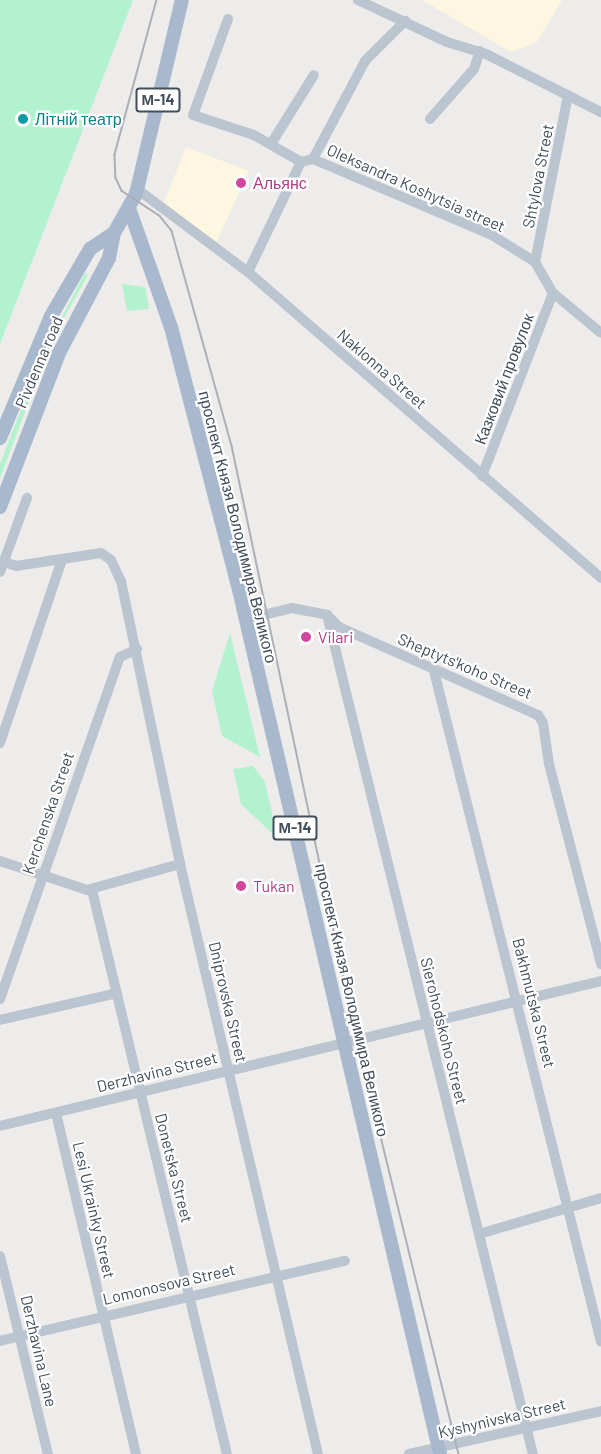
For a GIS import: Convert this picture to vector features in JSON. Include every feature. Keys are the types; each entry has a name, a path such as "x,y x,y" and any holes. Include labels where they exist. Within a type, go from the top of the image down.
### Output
{"main road":[{"name":"М-14","path":"114,233 137,189 182,0"},
{"name":"проспект Князя Володимира Великого","path":"129,208 171,327 246,619 439,1451"},
{"path":"0,438 51,316 90,249 114,233"},
{"name":"Pivdenna road","path":"0,507 58,353 110,258 114,233"}],"street":[{"path":"358,0 447,42 480,51 601,112"},
{"name":"Oleksandra Koshytsia street","path":"228,19 193,115 271,144 301,162 313,159 492,235 535,262 553,293 601,333"},
{"path":"313,159 365,61 405,21"},
{"path":"430,119 474,69 480,51"},
{"path":"271,144 314,75"},
{"name":"Shtylova Street","path":"535,262 568,95"},
{"path":"248,272 301,162"},
{"name":"Naklonna Street","path":"137,189 248,272 601,578"},
{"name":"Казковий провулок","path":"482,476 553,293"},
{"path":"0,743 62,560 2,567 27,498"},
{"name":"Dniprovska Street","path":"62,560 97,553 109,557 126,597 180,864 318,1454"},
{"name":"Sheptyts'koho Street","path":"246,619 292,608 327,615 339,627 541,718 549,764 601,964"},
{"name":"Sierohodskoho Street","path":"327,615 533,1454"},
{"name":"Kerchenska Street","path":"0,999 120,657 137,650"},
{"name":"Bakhmutska Street","path":"434,671 519,1000 566,1207 601,1342"},
{"path":"0,861 41,877 92,890 180,864"},
{"name":"Donetska Street","path":"92,890 227,1454"},
{"name":"Derzhavina Street","path":"0,1126 601,981"},
{"path":"0,1020 117,993"},
{"name":"Lesi Ukrainky Street","path":"56,1113 136,1454"},
{"path":"479,1234 516,1226 566,1207 601,1198"},
{"name":"Derzhavina Lane","path":"0,1256 48,1454"},
{"name":"Lomonosova Street","path":"0,1341 275,1274 345,1261"},
{"name":"Kyshynivska Street","path":"410,1454 439,1451 601,1411"}],"shaded area":[{"path":"422,0 562,0 537,42 511,52"},
{"path":"186,147 249,171 216,243 163,205"}],"green space":[{"path":"0,0 133,0 0,344"},
{"path":"85,273 88,275 54,336 0,478 0,464 43,352"},
{"path":"122,284 145,287 149,309 127,311"},
{"path":"230,633 260,757 222,736 212,691"},
{"path":"253,766 265,782 278,839 241,804 233,769"}],"tram line":[{"path":"157,0 115,155 116,178 122,191 160,216 172,231 232,446 357,1039 459,1454"}],"place":[{"name":"Літній театр","path":"23,119"},
{"name":"Альянс","path":"241,183"},
{"name":"Vilari","path":"306,637"},
{"name":"Tukan","path":"241,886"}]}
